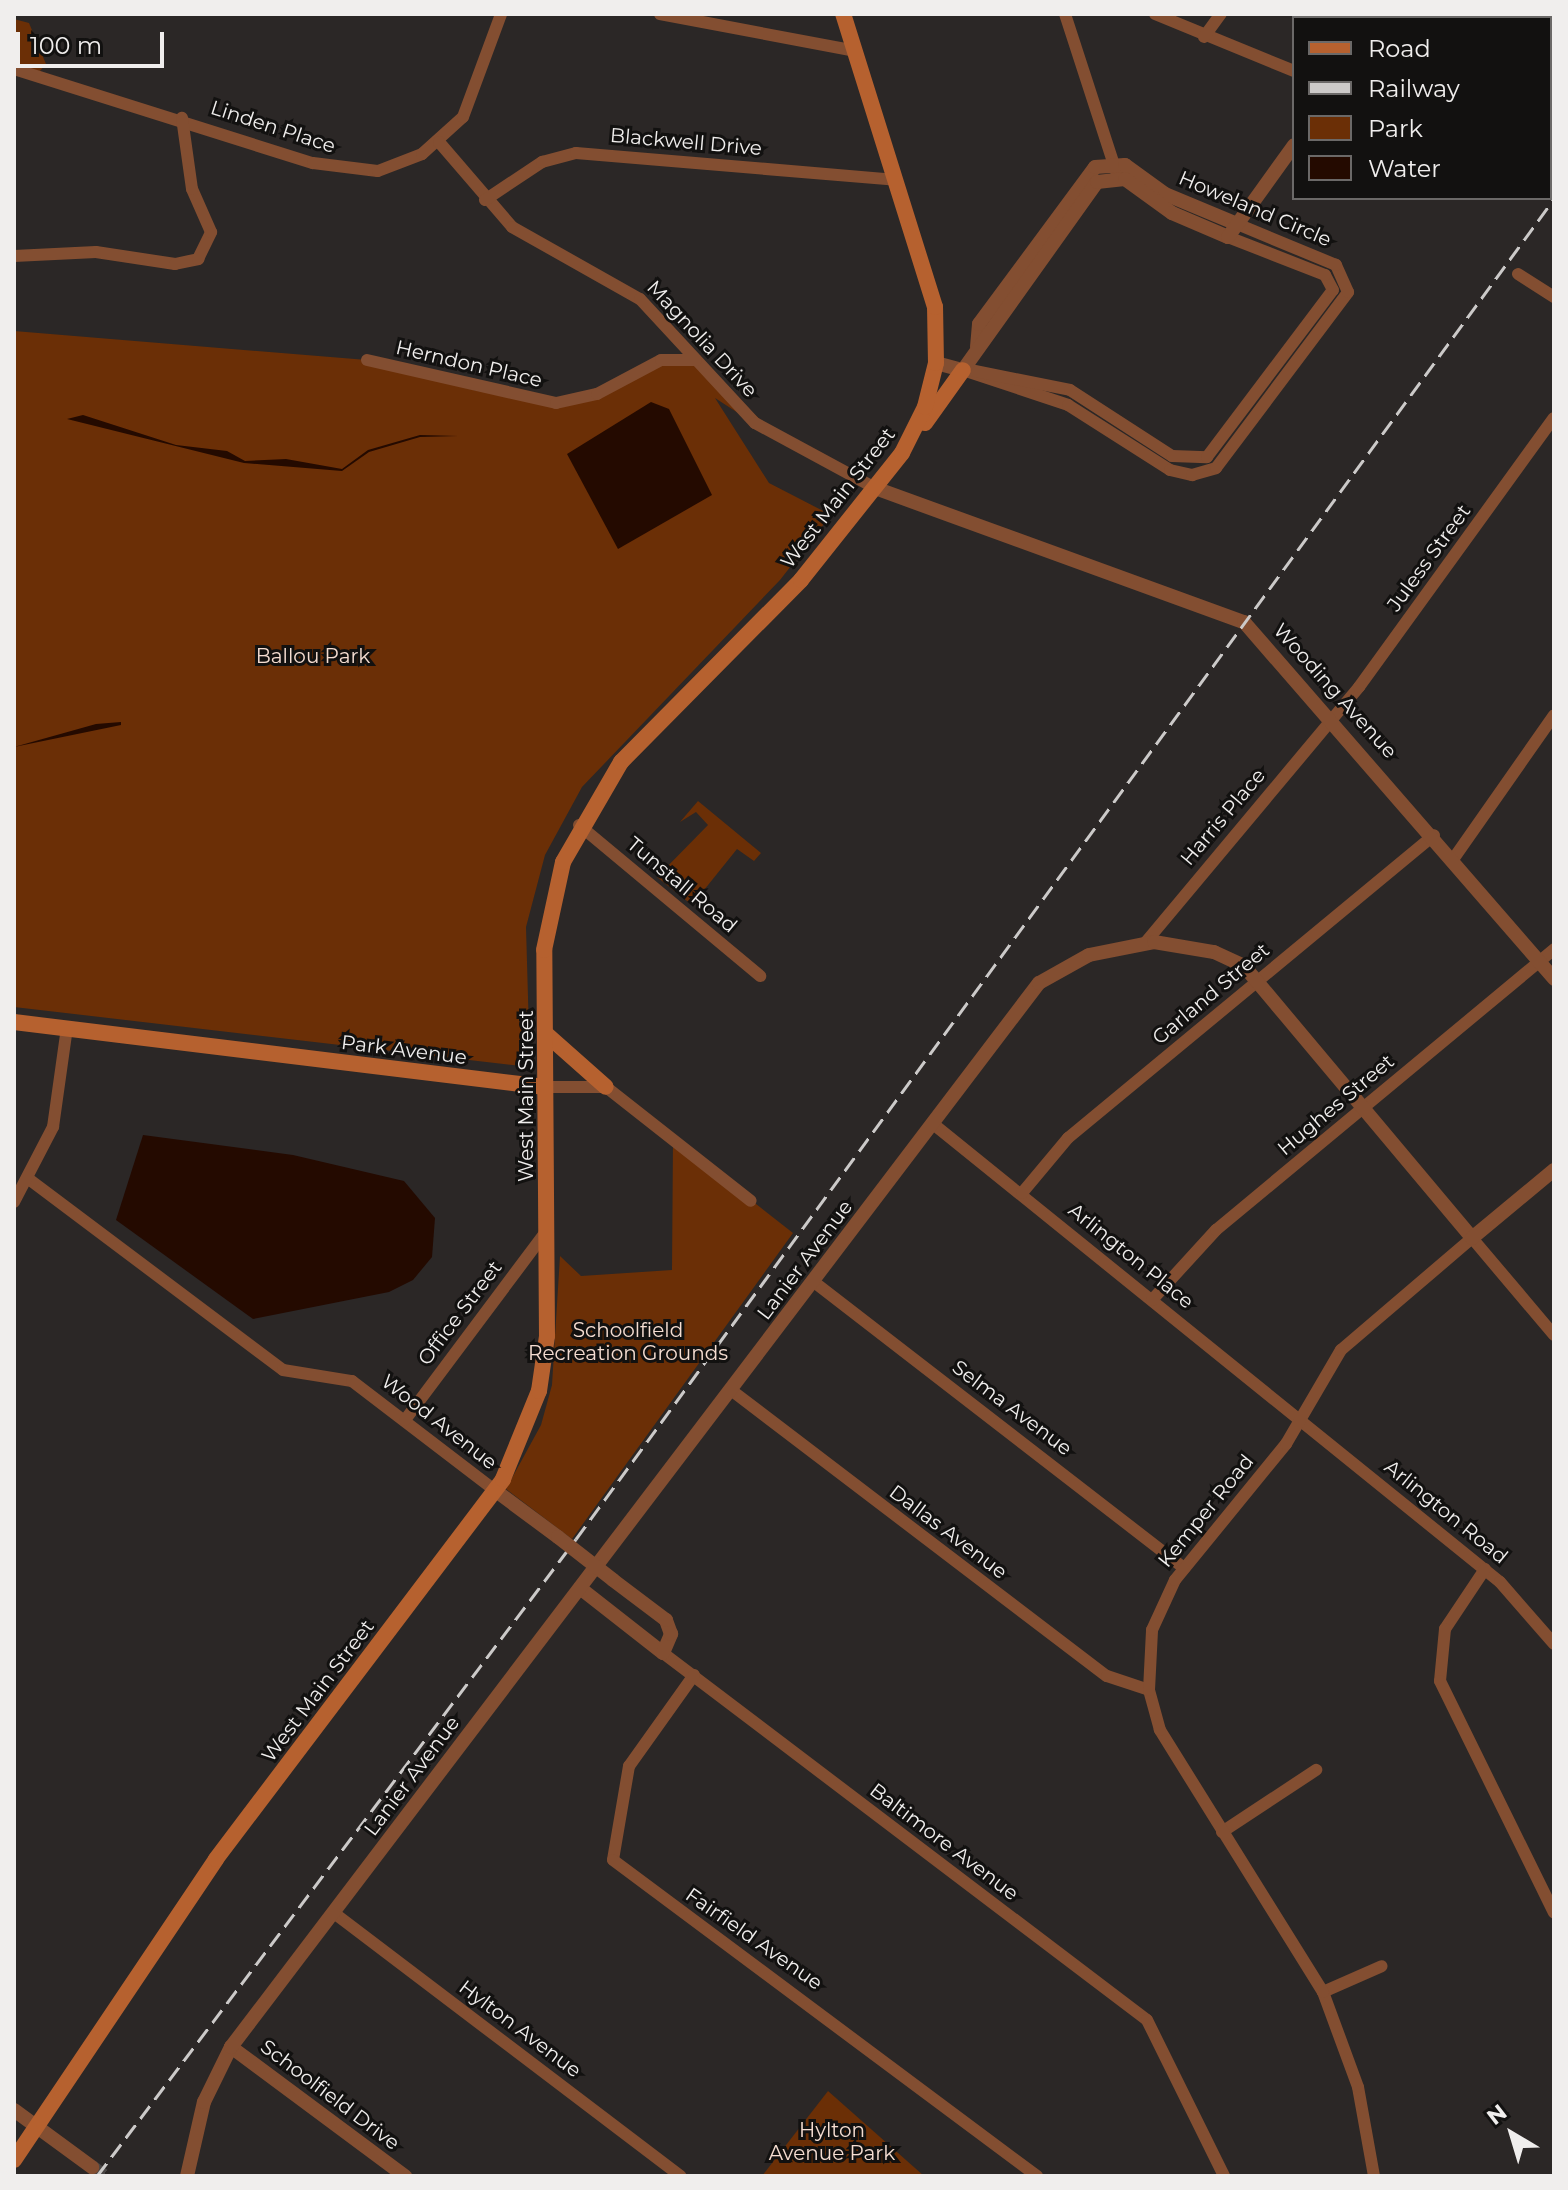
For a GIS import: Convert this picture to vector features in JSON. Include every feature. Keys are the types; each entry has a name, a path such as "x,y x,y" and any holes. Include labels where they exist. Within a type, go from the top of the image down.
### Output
{"main road":[{"name":"West Main Street","path":"14,2160 216,1859 496,1491 539,1391 547,1336 545,1033 548,920 579,825 621,762 777,606 875,488 902,453 925,407 936,363 935,307 843,14"},
{"path":"902,453 963,370"},
{"name":"Park Avenue","path":"14,1022 545,1087"},
{"path":"545,1033 606,1087"}],"street":[{"name":"Linden Place","path":"14,69 351,171 393,167 439,142 469,108 501,14"},
{"path":"660,14 855,51"},
{"path":"963,370 977,347 979,324 1035,257 1086,172 1116,170 1065,14"},
{"path":"1155,14 1204,37 1292,70"},
{"path":"1204,37 1221,14"},
{"path":"14,256 198,259 211,232 192,189 182,118"},
{"name":"Magnolia Drive","path":"439,142 485,200 529,238 620,283 772,436 875,488"},
{"path":"1233,230 1292,148"},
{"name":"Blackwell Drive","path":"485,200 542,162 576,153 896,180"},
{"name":"Howeland Circle","path":"1116,170 1333,285 1316,316 1230,445"},
{"name":"Howeland Circle","path":"936,363 1056,400 1107,430 1199,474 1230,445 1328,325 1348,284 1336,265 1309,252 1233,230"},
{"path":"1300,265 1309,252"},
{"path":"1518,274 1554,297"},
{"path":"1316,316 1328,325"},
{"name":"Herndon Place","path":"367,360 477,391 556,403 597,394 661,360 696,360"},
{"name":"Howeland Circle","path":"963,370 1003,371 1062,387 1115,417 1161,457"},
{"path":"1056,400 1062,387"},
{"path":"1107,430 1115,417"},
{"name":"Juless Street","path":"1333,719 1554,418"},
{"name":"Wooding Avenue","path":"875,488 1236,618 1333,719 1554,979"},
{"path":"1454,858 1554,715"},
{"name":"Harris Place","path":"1145,943 1333,719"},
{"name":"Tunstall Road","path":"579,825 760,976"},
{"name":"Garland Street","path":"1022,1193 1068,1138 1434,835"},
{"name":"Lanier Avenue","path":"187,2176 204,2102 231,2047 1039,983 1089,955 1145,943 1214,952 1260,979 1554,1335"},
{"name":"Hughes Street","path":"1152,1300 1216,1230 1554,949"},
{"path":"14,1202 30,1180 58,1105 67,1028"},
{"name":"Park Avenue","path":"545,1087 606,1087"},
{"path":"606,1087 751,1201"},
{"name":"Arlington Place","path":"932,1123 1302,1422"},
{"name":"Kemper Road","path":"1374,2176 1358,2087 1323,1992 1169,1751 1149,1690 1152,1630 1184,1568 1302,1422 1349,1341 1554,1170"},
{"name":"Wood Avenue","path":"30,1180 283,1370 352,1381 405,1420 666,1620 671,1634 663,1653"},
{"name":"Office Street","path":"405,1420 547,1230"},
{"name":"Selma Avenue","path":"814,1282 1184,1568"},
{"name":"Dallas Avenue","path":"731,1390 1107,1676 1149,1690"},
{"name":"Arlington Road","path":"1302,1422 1485,1569 1554,1644"},
{"path":"1485,1569 1445,1629 1440,1681 1554,1913"},
{"name":"Baltimore Avenue","path":"580,1588 1147,2020 1224,2176"},
{"name":"Fairfield Avenue","path":"694,1675 627,1769 613,1860 1037,2176"},
{"path":"1222,1832 1316,1770"},
{"name":"Hylton Avenue","path":"334,1913 681,2176"},
{"path":"1323,1992 1382,1966"},
{"name":"Schoolfield Drive","path":"231,2047 405,2176"},
{"path":"14,2110 92,2167"}],"green space":[{"path":"14,19 29,23 46,64 40,71 14,66"},
{"name":"Ballou Park","path":"14,331 367,360 477,391 581,399 649,366 696,360 789,446 715,398 769,483 831,515 780,580 582,787 545,855 526,927 530,1067 14,1007"},
{"path":"698,801 761,853 754,861 737,849 692,905 657,877 708,825 696,812 680,822"},
{"name":"Schoolfield Recreation Grounds","path":"673,1139 793,1233 572,1539 506,1489 541,1425 552,1385 560,1256 581,1276 672,1270"},
{"name":"Hylton Avenue Park","path":"828,2091 880,2137 924,2176 762,2176"}],"water":[{"path":"651,402 669,409 712,495 618,549 567,454"},
{"path":"83,415 176,445 227,451 245,461 286,459 342,469 368,450 420,435 458,436 420,437 369,452 342,471 244,463 67,419"},
{"path":"121,722 121,725 14,747 96,724"},
{"path":"143,1135 293,1155 404,1181 435,1218 432,1257 413,1280 389,1292 253,1319 116,1220"}],"tunnel":[{"path":"92,2167 104,2176"}],"railway":[{"path":"97,2176 576,1539 1554,199"}]}
